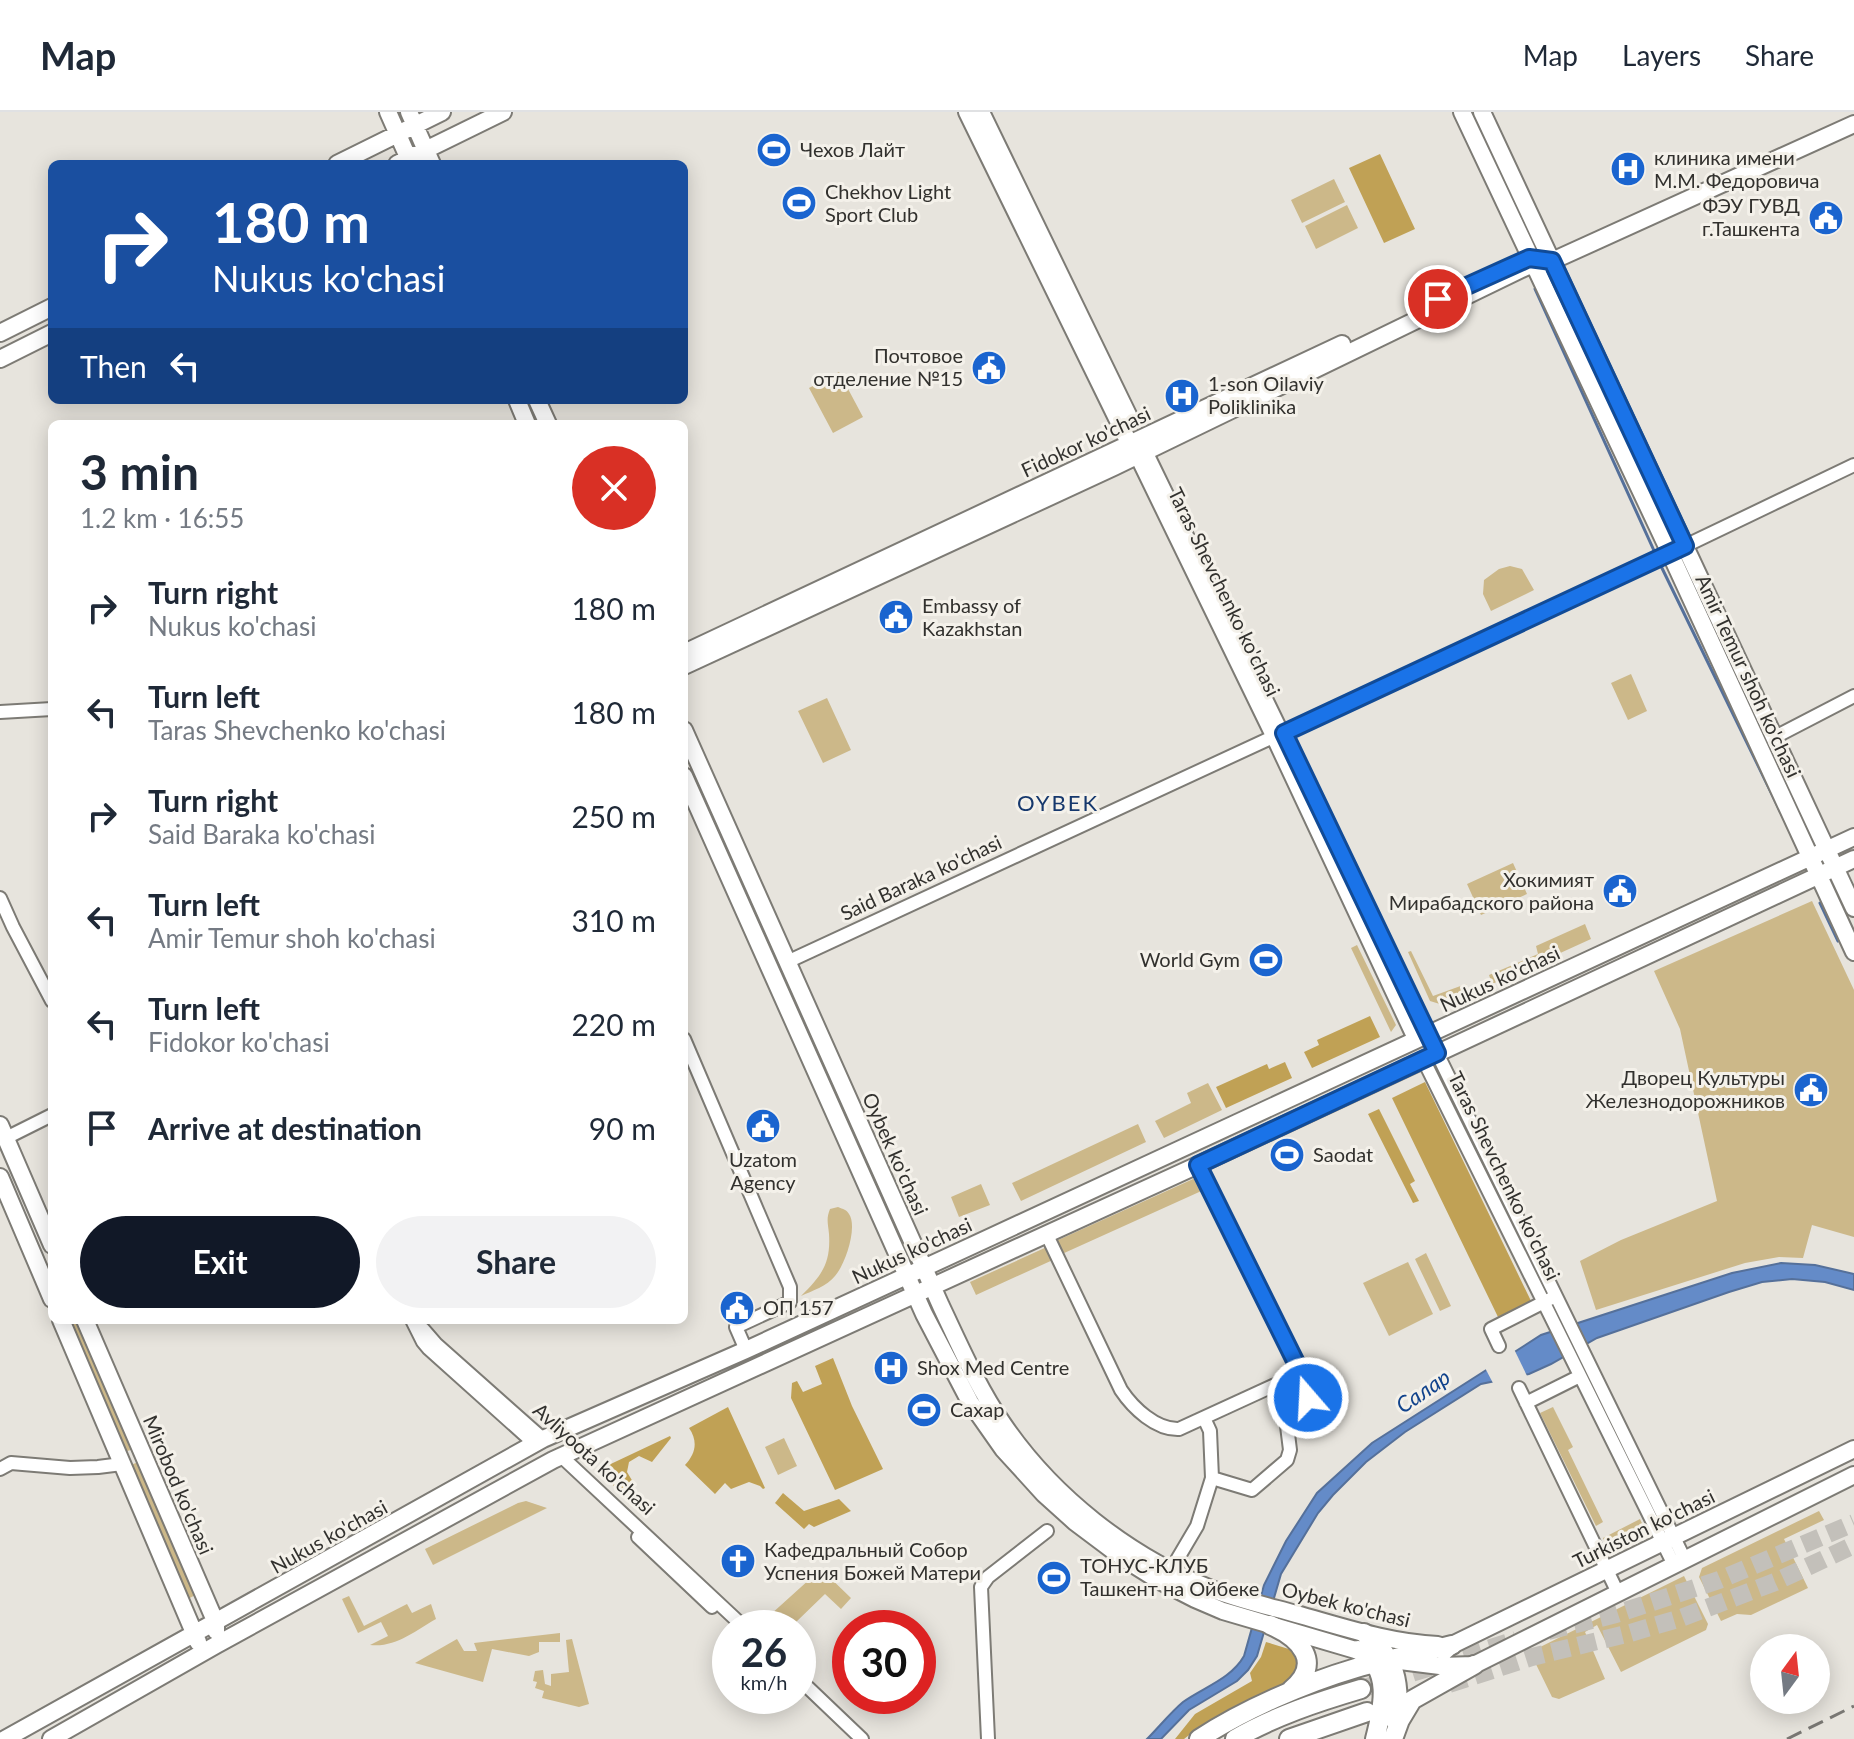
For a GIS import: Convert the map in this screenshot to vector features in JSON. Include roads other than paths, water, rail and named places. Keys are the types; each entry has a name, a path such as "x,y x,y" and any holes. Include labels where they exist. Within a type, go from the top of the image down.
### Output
{"highway":[{"path":"1272,1701 1301,1681 1307,1663 1300,1644 1273,1616"},
{"path":"1361,1642 1379,1645 1383,1662 1380,1676 1383,1694 1375,1739"},
{"path":"1199,1739 1219,1726 1323,1679 1452,1645"},
{"path":"1383,1662 1395,1673 1398,1696 1394,1736"},
{"path":"1394,1736 1406,1708 1414,1699 1474,1665"},
{"path":"1235,1739 1291,1712 1361,1689"},
{"path":"1289,1739 1367,1712"}],"main road":[{"path":"388,112 405,160"},
{"path":"345,160 398,134 412,119 442,112"},
{"path":"412,119 429,157 503,112"},
{"name":"Taras Shevchenko ko'chasi","path":"967,112 1138,447"},
{"name":"Taras Shevchenko ko'chasi","path":"981,112 1138,447"},
{"name":"Amir Temur shoh ko'chasi","path":"1462,112 1531,262 1775,737 1854,908"},
{"name":"Amir Temur shoh ko'chasi","path":"1482,112 1554,265 1757,745 1854,952"},
{"path":"1531,262 1554,265 1706,200 1848,132"},
{"name":"Fidokor ko'chasi","path":"688,651 1138,447 1503,278 1531,262"},
{"path":"0,333 48,309"},
{"path":"0,359 48,335"},
{"name":"Fidokor ko'chasi","path":"688,664 1138,447"},
{"path":"1757,745 1775,737"},
{"name":"Oybek ko'chasi","path":"688,739 931,1285 984,1394 1003,1425 1033,1463 1099,1524 1171,1570 1252,1611"},
{"name":"Oybek ko'chasi","path":"688,785 914,1293 975,1410 1003,1449 1044,1494 1091,1535 1140,1569 1195,1599 1273,1616 1361,1642 1452,1645"},
{"name":"Nukus ko'chasi","path":"5,1739 539,1442 907,1276 1854,837"},
{"name":"Nukus ko'chasi","path":"51,1739 557,1458 1198,1165 1854,859"},
{"name":"Taras Shevchenko ko'chasi","path":"1422,1038 1430,1056"},
{"path":"3,1132 48,1236"},
{"path":"1,1183 48,1290"},
{"path":"16,1215 28,1216 36,1207"},
{"path":"63,1324 194,1635 210,1648"},
{"name":"Mirobod ko'chasi","path":"87,1324 216,1623 210,1648"},
{"name":"Avliyoota ko'chasi","path":"539,1442 557,1458"},
{"name":"Turkiston ko'chasi","path":"1452,1645 1854,1449"},
{"path":"1474,1665 1852,1476"},
{"path":"1451,1666 1442,1657 1452,1645"},
{"name":"Oybek ko'chasi","path":"1383,1662 1474,1665"}],"street":[{"name":"Taras Shevchenko ko'chasi","path":"1138,447 1422,1038"},
{"name":"Said Baraka ko'chasi","path":"787,962 1854,465"},
{"path":"1775,737 1854,696"},
{"path":"0,712 48,709"},
{"path":"0,898 48,993"},
{"path":"688,1048 790,1287 790,1302 736,1327 746,1350"},
{"name":"Taras Shevchenko ko'chasi","path":"1430,1056 1559,1301 1668,1539"},
{"name":"Taras Shevchenko ko'chasi","path":"1430,1056 1577,1370 1680,1562"},
{"path":"3,1132 48,1116"},
{"path":"1198,1165 1309,1389 1307,1401 1287,1426 1290,1450 1287,1460 1252,1490 1212,1478"},
{"path":"1046,1233 1121,1390 1147,1417 1168,1429 1179,1429 1301,1373"},
{"path":"1499,1346 1491,1329 1559,1301"},
{"name":"Avliyoota ko'chasi","path":"418,1324 539,1442"},
{"path":"1526,1403 1577,1370"},
{"path":"1519,1388 1618,1593"},
{"path":"1171,1570 1197,1526 1212,1478 1210,1431 1204,1418"},
{"name":"Avliyoota ko'chasi","path":"557,1458 715,1610"},
{"name":"Avliyoota ko'chasi","path":"557,1458 725,1610"},
{"path":"0,1469 11,1463 70,1468 122,1464"},
{"path":"988,1739 981,1587 988,1577 1047,1531"},
{"path":"816,1701 851,1739"},
{"path":"816,1701 862,1739"}],"water":[{"name":"Салар","path":"1781,1263 1815,1265 1854,1274 1854,1290 1825,1282 1792,1279 1762,1282 1729,1292 1597,1338 1529,1374 1481,1384 1405,1432 1366,1462 1318,1513 1281,1574 1257,1656 1248,1670 1237,1681 1189,1710 1161,1739 1147,1739 1183,1702 1225,1677 1239,1664 1264,1585 1286,1541 1317,1493 1372,1443 1541,1335 1732,1273"}],"waterway":[{"path":"1535,289 1656,555"},
{"path":"1659,562 1785,821"},
{"path":"1820,903 1838,941"}],"tunnel":[{"path":"1548,1631 1616,1614 1719,1580 1854,1523"},
{"path":"1449,1684 1532,1657 1681,1618 1775,1582 1854,1545"},
{"path":"1361,1689 1516,1640"}],"railway":[{"path":"1787,1739 1854,1706"}],"place":[{"name":"Чехов Лайт","path":"774,150"},
{"name":"клиника имени М.М. Федоровича","path":"1628,169"},
{"name":"Chekhov Light Sport Club","path":"799,203"},
{"name":"ФЭУ ГУВД г.Ташкента","path":"1826,218"},
{"name":"Почтовое отделение №15","path":"989,368"},
{"name":"1-son Oilaviy Poliklinika","path":"1182,396"},
{"name":"Embassy of Kazakhstan","path":"896,617"},
{"name":"Хокимият Мирабадского района","path":"1620,891"},
{"name":"World Gym","path":"1266,960"},
{"name":"Дворец Культуры Железнодорожников","path":"1811,1090"},
{"name":"Uzatom Agency","path":"763,1126"},
{"name":"Saodat","path":"1287,1155"},
{"name":"ОП 157","path":"737,1308"},
{"name":"Shox Med Centre","path":"891,1368"},
{"name":"Сахар","path":"924,1410"},
{"name":"Кафедральный Собор Успения Божeй Матери","path":"738,1561"},
{"name":"ТОНУС-КЛУБ Ташкент на Ойбеке","path":"1054,1578"}],"district":[{"name":"OYBEK","path":"1058,803"}]}
